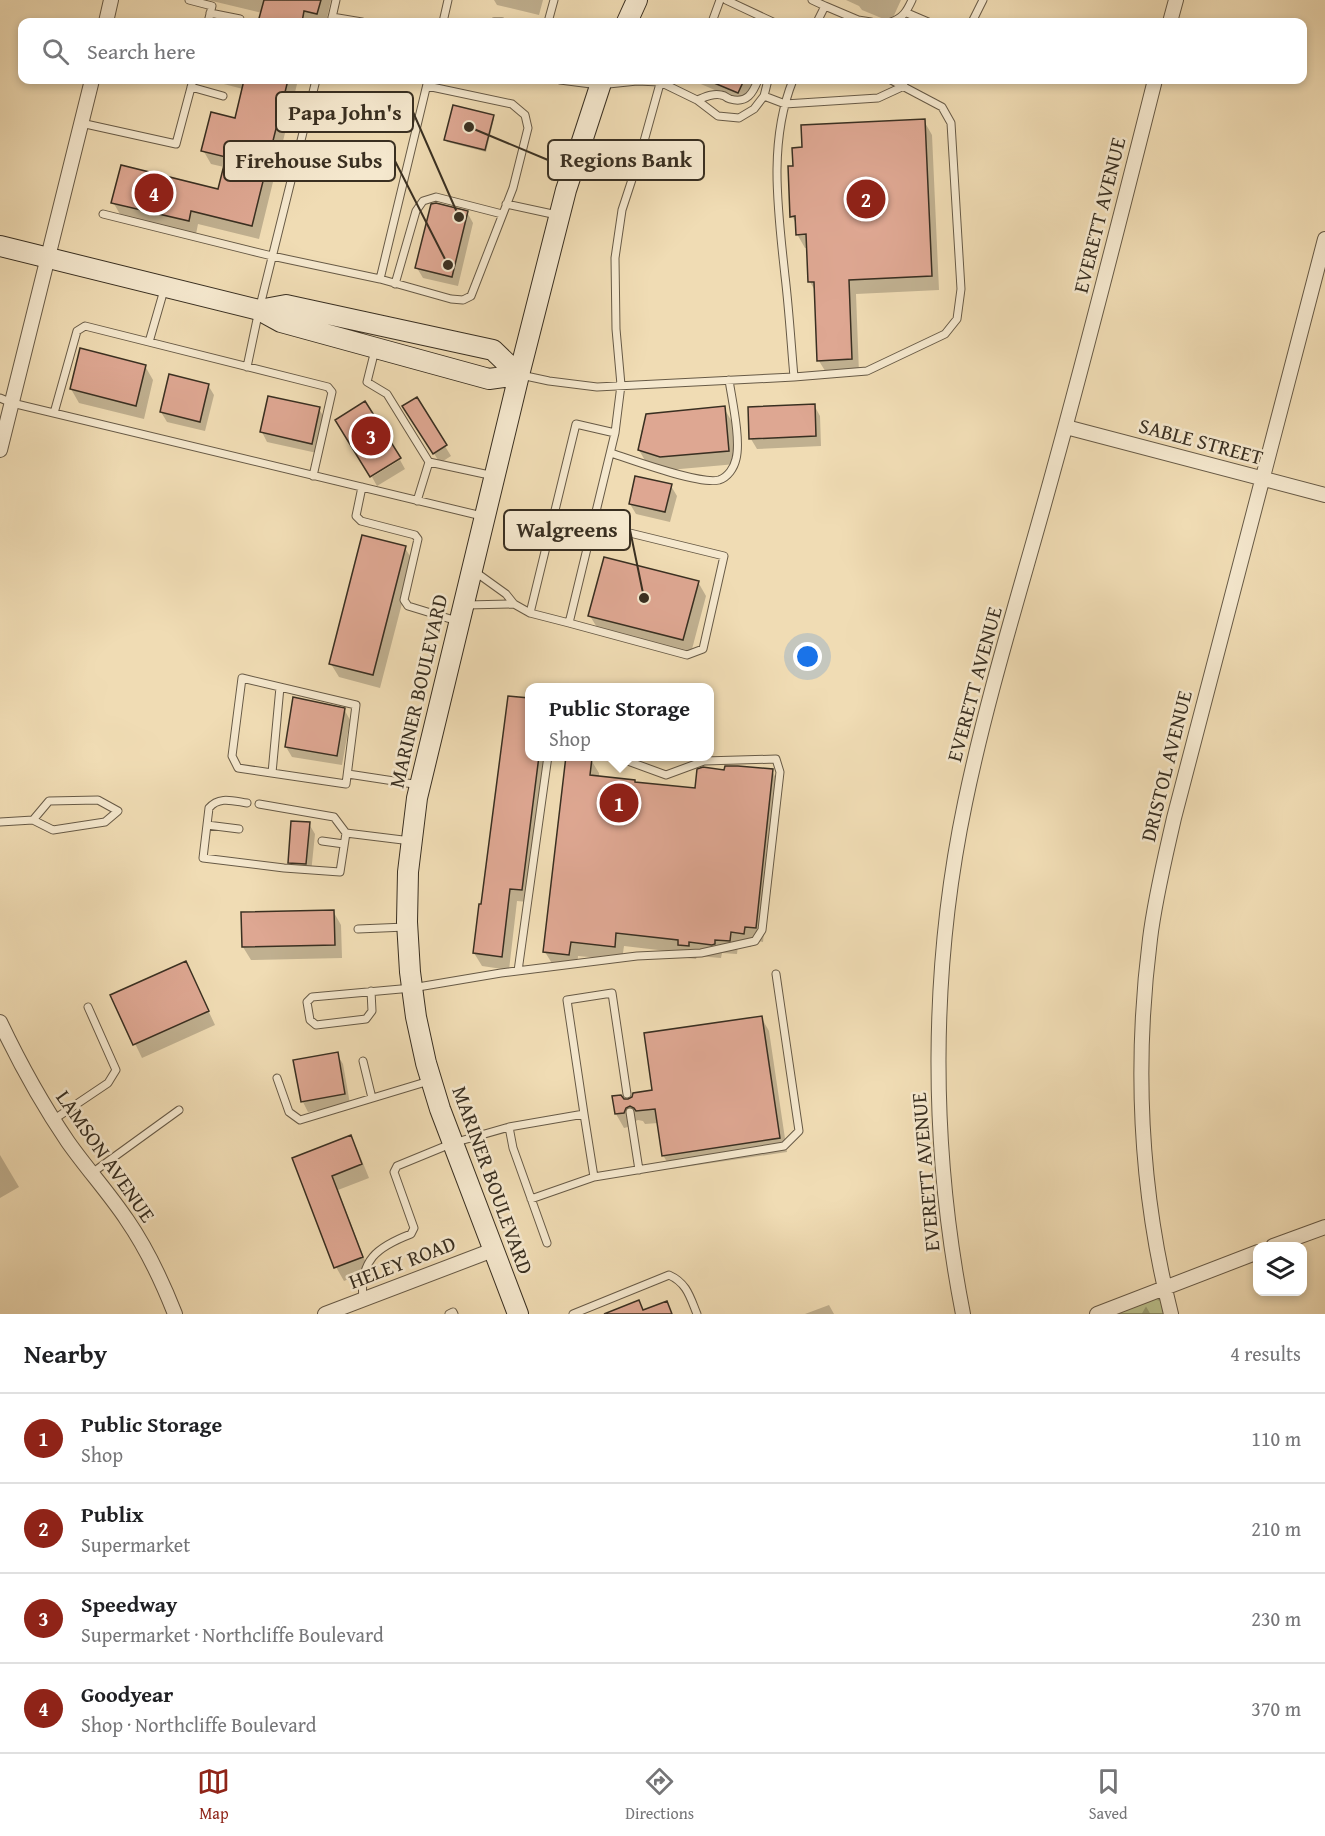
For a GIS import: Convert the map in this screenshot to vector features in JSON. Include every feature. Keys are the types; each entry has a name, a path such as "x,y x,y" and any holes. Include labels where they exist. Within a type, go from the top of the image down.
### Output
{"main road":[{"path":"629,18 637,0"},
{"name":"MARINER BOULEVARD","path":"518,1314 431,1080 416,1017 412,988 407,927 408,872 420,785 494,476 560,216 600,84"},
{"path":"0,246 259,310 281,322 489,379 519,375"},
{"path":"259,310 286,305 493,350 519,375"}],"street":[{"path":"107,18 111,0"},
{"path":"1171,18 1176,0"},
{"path":"0,450 6,401 48,258 91,84"},
{"name":"EVERETT AVENUE","path":"963,1314 946,1211 940,1143 938,1052 944,939 954,860 980,738 1066,427 1154,84"},
{"name":"DRISTOL AVENUE","path":"1171,1314 1153,1230 1146,1180 1141,1112 1144,993 1150,937 1160,877 1174,818 1325,239"},
{"name":"SABLE STREET","path":"1066,427 1325,495"},
{"name":"LAMSON AVENUE","path":"1,1025 17,1059 53,1120 128,1221 166,1290 175,1314"},
{"path":"1284,1242 1325,1227"},
{"name":"HELEY ROAD","path":"325,1314 359,1303 493,1250"},
{"path":"1097,1314 1253,1254"}],"lane":[{"path":"189,0 212,6 209,18"},
{"path":"332,18 336,0"},
{"path":"443,18 448,0"},
{"path":"549,18 554,0"},
{"path":"713,18 720,0"},
{"path":"726,0 764,18"},
{"path":"812,0 853,18"},
{"path":"901,18 907,13 912,0"},
{"path":"974,18 983,0"},
{"path":"819,18 825,6"},
{"path":"210,13 231,18"},
{"path":"907,13 919,18"},
{"path":"81,123 176,144 192,84"},
{"path":"194,84 223,96"},
{"path":"247,367 315,84"},
{"path":"380,279 428,84"},
{"path":"103,214 272,256 380,279 451,299 463,300 471,296 513,188 528,128 525,115 512,104 432,84"},
{"path":"569,623 615,433 621,385 616,329 615,258 622,210 641,152 659,84"},
{"path":"667,84 697,100 718,116 740,118 754,109 764,96 767,84"},
{"path":"697,100 713,94 723,95 732,100 745,100 752,95 756,84"},
{"path":"792,84 778,138 778,204 794,377"},
{"path":"519,375 597,387 867,371 945,334 957,319 961,289 951,123 942,107 900,84"},
{"path":"764,96 785,104 878,98 904,86"},
{"path":"395,284 416,211 423,201 436,197 502,214"},
{"path":"506,204 560,216"},
{"path":"149,342 165,287"},
{"path":"54,413 77,331 85,326 328,387 332,392 313,476"},
{"path":"376,348 367,382 387,394 429,462 494,476"},
{"path":"611,453 658,470 703,479 719,480 724,477 730,473 734,465 737,448 729,380"},
{"path":"6,401 485,517"},
{"path":"530,613 576,424 615,433"},
{"path":"417,501 429,462"},
{"path":"362,487 356,516 361,521 415,534 418,539 404,600 408,606 462,613 514,604"},
{"path":"472,569 506,594 514,604 530,613 687,655 703,649 724,556 593,524"},
{"path":"242,678 280,687 357,705 346,784 238,768 232,756 242,678"},
{"path":"272,773 280,687"},
{"path":"371,991 372,1011 366,1019 316,1025 310,1020 307,1002 312,997 371,991 412,988 518,971 637,956 701,953 755,941 762,930 780,772 776,759 714,761"},
{"path":"518,971 547,761"},
{"path":"628,761 666,775 704,761"},
{"path":"348,774 420,785"},
{"path":"0,822 33,820 53,830 105,822 118,811 98,800 49,801 33,820"},
{"path":"247,803 219,800 213,803 210,808 203,858 340,872 346,833"},
{"path":"259,804 334,817 346,833 411,841"},
{"path":"207,825 238,829"},
{"path":"322,841 344,844"},
{"path":"358,929 407,927"},
{"path":"531,1199 594,1177 784,1146 799,1131 776,974"},
{"path":"594,1177 567,1000 612,993 627,1094"},
{"path":"53,1120 108,1083 116,1070 88,1007"},
{"path":"363,1061 372,1098"},
{"path":"277,1078 290,1112 300,1120 431,1080"},
{"path":"92,1173 179,1110"},
{"path":"630,1112 639,1170"},
{"path":"359,1303 361,1282 366,1267 375,1254 389,1243 411,1234 414,1228 394,1172 397,1166 453,1143 509,1127 584,1114"},
{"path":"509,1127 513,1148 547,1243"},
{"path":"573,1314 669,1275 679,1279 697,1314"},
{"path":"449,1314 453,1312 454,1314"}],"green space":[{"path":"1167,1290 1174,1314 1107,1314"}],"building":[{"path":"264,0 321,0 317,14 304,11 303,18 259,18"},
{"path":"243,84 287,84 252,226 191,211 189,221 111,203 121,165 218,189 226,157 201,151 211,112 235,118"},
{"path":"717,84 742,84 738,93"},
{"path":"453,105 494,115 485,150 444,140"},
{"path":"925,119 932,276 849,280 852,359 817,361 814,282 808,282 806,234 796,235 795,216 790,217 788,166 793,166 792,148 802,147 801,125"},
{"path":"436,203 468,211 452,277 415,268 431,204"},
{"path":"80,348 146,365 136,406 70,389"},
{"path":"169,374 209,384 200,422 160,412"},
{"path":"268,396 320,407 312,444 260,432"},
{"path":"417,397 447,445 433,454 402,406"},
{"path":"365,401 401,458 370,477 335,420"},
{"path":"815,404 816,436 749,439 748,407"},
{"path":"725,406 729,451 660,457 638,450 646,414"},
{"path":"635,476 672,484 665,512 629,504"},
{"path":"362,535 406,546 373,675 329,664"},
{"path":"604,557 699,581 683,640 588,616"},
{"path":"508,696 525,698 525,761 538,761 522,890 510,889 502,957 473,953 479,904 481,904"},
{"path":"293,697 345,708 337,756 285,747"},
{"path":"565,761 592,761 590,775 695,788 697,769 703,767 724,770 725,766 773,769 756,928 745,927 744,934 731,932 730,941 715,940 715,944 712,945 689,942 689,946 678,945 678,940 616,933 615,947 571,942 569,955 543,952"},
{"path":"291,821 310,822 306,864 288,863"},
{"path":"334,910 335,945 242,947 241,912"},
{"path":"186,961 209,1011 133,1045 110,995"},
{"path":"762,1016 780,1138 662,1156 655,1109 636,1111 630,1106 624,1113 615,1114 612,1096 621,1095 624,1099 628,1099 633,1093 652,1090 644,1033"},
{"path":"338,1052 345,1094 301,1102 293,1060"},
{"path":"351,1135 362,1164 332,1176 363,1257 334,1268 292,1158"},
{"path":"639,1300 643,1310 667,1301 672,1314 604,1314"}],"place":[{"name":"Regions Bank","path":"469,127"},
{"name":"Goodyear","path":"154,193"},
{"name":"Publix","path":"866,199"},
{"name":"Papa John's","path":"459,217"},
{"name":"Firehouse Subs","path":"448,265"},
{"name":"Speedway","path":"371,436"},
{"name":"Walgreens","path":"644,598"},
{"name":"Public Storage","path":"619,803"}]}
